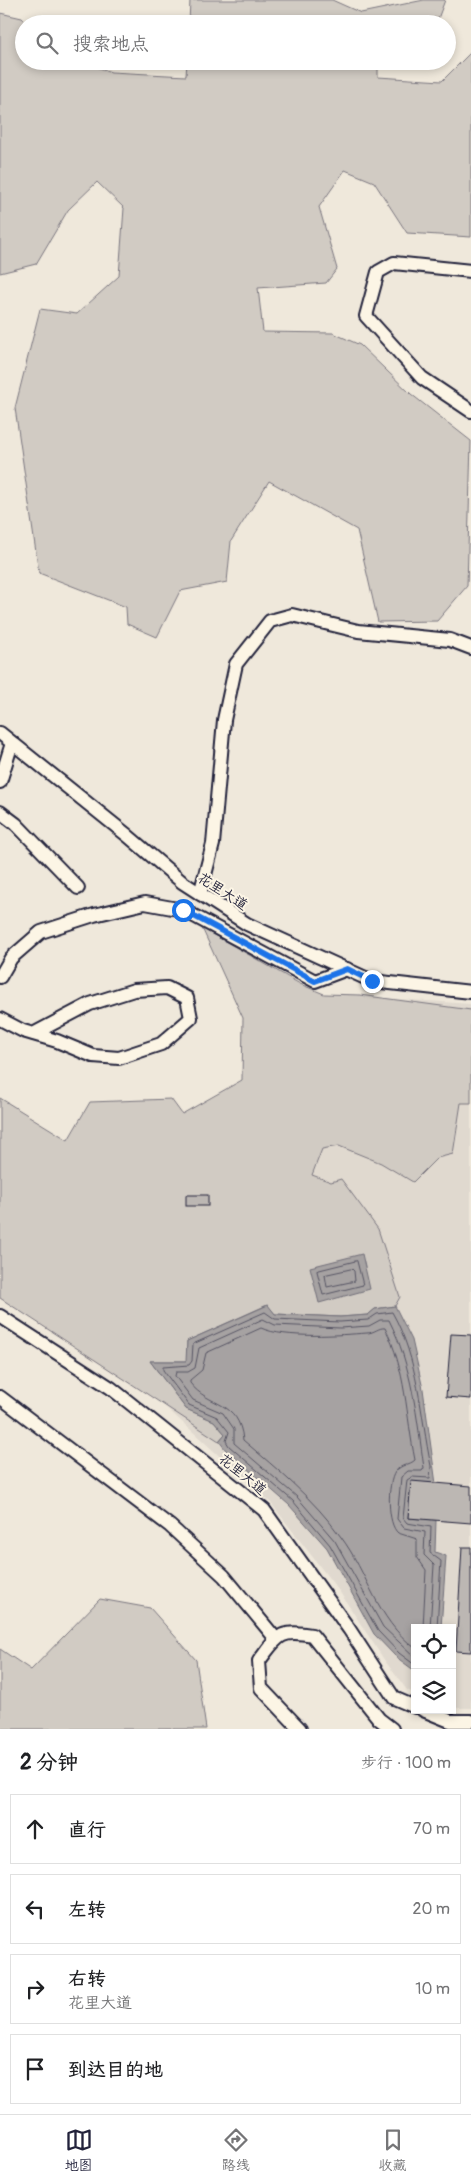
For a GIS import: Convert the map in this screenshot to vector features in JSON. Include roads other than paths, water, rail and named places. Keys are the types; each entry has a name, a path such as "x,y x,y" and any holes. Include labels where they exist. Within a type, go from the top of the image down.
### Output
{"street":[{"path":"471,271 394,263 378,272 366,316 422,378 471,411"},
{"path":"200,894 213,844 224,720 236,664 270,621 292,615 358,631 450,640 471,648"},
{"name":"花里大道","path":"0,733 127,835 182,882 247,924 372,981 471,992"},
{"path":"0,782 12,743"},
{"path":"0,812 16,824 78,888"},
{"path":"0,977 11,958 42,932 94,914 145,904 183,910 315,981 347,969"},
{"path":"0,1019 33,1034 57,1041 93,1056 118,1058 161,1044 191,1018 187,998 167,988 134,990 90,1004 33,1034"},
{"name":"花里大道","path":"0,1316 111,1388 264,1510 349,1629 394,1698 411,1705"},
{"path":"0,1397 170,1526 224,1576 276,1638"},
{"path":"300,1729 261,1688 260,1661 276,1638 292,1631 312,1634 379,1719 392,1729"},
{"path":"432,1714 450,1722 471,1721"},
{"path":"439,1729 450,1722"}],"water":[{"path":"362,1254 370,1289 319,1303 310,1267"},
{"path":"268,1305 275,1314 340,1317 368,1315 375,1309 395,1306 412,1340 423,1389 436,1484 411,1482 408,1518 436,1520 435,1552 446,1556 441,1624 411,1624 411,1668 396,1657 374,1634 327,1548 289,1505 225,1449 219,1441 225,1434 214,1421 186,1409 150,1361 186,1361 187,1341"}]}
